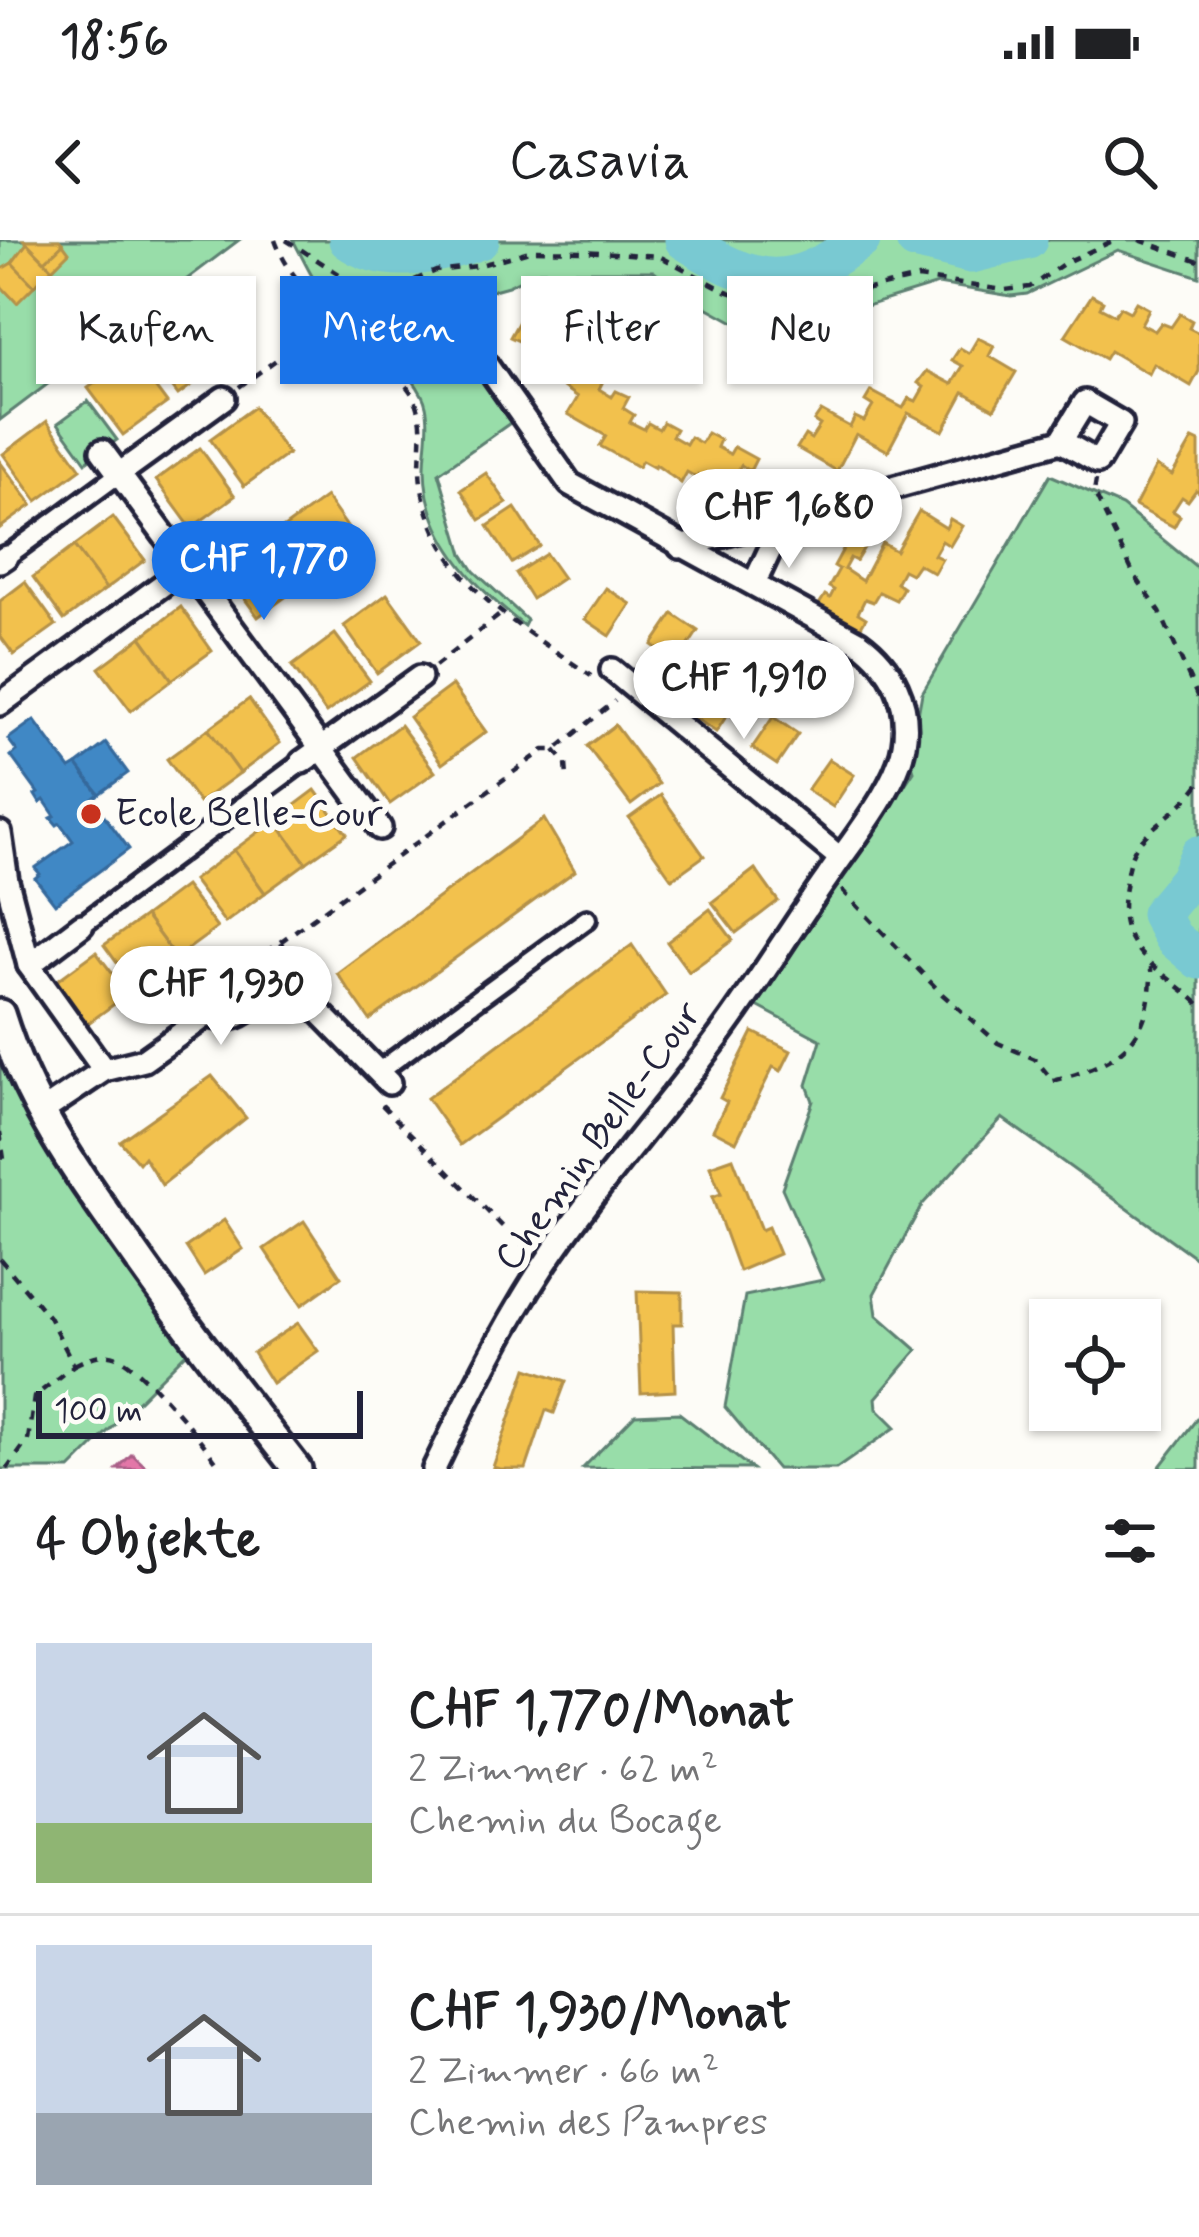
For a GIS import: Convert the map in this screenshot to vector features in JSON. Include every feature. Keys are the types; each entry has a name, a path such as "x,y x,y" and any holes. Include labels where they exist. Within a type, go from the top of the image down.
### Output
{"street":[{"name":"Chemin Belle-Cour","path":"434,1469 482,1370 542,1267 722,1032 840,858 896,773 906,728 900,693 885,666 860,642 570,484 497,380"},
{"path":"3,559 224,398"},
{"path":"680,547 1061,441 1084,402 1121,423 1099,462 1061,441"},
{"path":"102,451 187,567 312,755 380,829"},
{"path":"754,584 784,520"},
{"path":"0,704 187,567"},
{"path":"612,670 840,858"},
{"path":"29,965 420,677"},
{"path":"0,833 29,965 104,1070"},
{"path":"40,1114 104,1070 144,1060 207,1015 226,1020 238,1017 287,985 297,989 383,1077 587,919"},
{"path":"0,1014 14,1059 40,1114 180,1319 297,1469"}],"path":[{"path":"275,240 298,276"},
{"path":"286,240 361,288 403,285 436,272 533,250 584,250 659,256 726,291 779,309 918,278 1005,290 1030,287 1066,262 1115,240"},
{"path":"1138,240 1199,261"},
{"path":"224,398 280,357"},
{"path":"207,1015 214,990 544,750 555,750 622,700 468,585 430,516 421,484 421,406 403,384"},
{"path":"1099,462 1094,492 1133,573 1160,612 1199,700"},
{"path":"187,567 246,522"},
{"path":"420,677 501,614"},
{"path":"555,750 566,764 567,778"},
{"path":"1199,784 1183,807 1136,846 1121,909 1137,951 1199,1004"},
{"path":"824,881 829,889 845,892 929,981 998,1043 1035,1059 1053,1081 1115,1056 1149,1012 1151,967"},
{"path":"383,1077 379,1102 542,1267"},
{"path":"0,1132 4,1159 0,1164"},
{"path":"0,1258 49,1317 74,1364"},
{"path":"7,1469 28,1440 34,1397 74,1364 97,1354 116,1356 139,1371 221,1469"}],"green space":[{"path":"0,240 239,240 191,276 36,276 36,384 48,384 0,420"},
{"path":"293,240 1199,240 1199,277 1118,250 1027,294 1011,296 938,284 873,304 873,276 727,276 727,318 703,305 703,276 539,271 497,289 497,276 312,276"},
{"path":"415,384 488,384 513,421 439,473 463,554 474,571 527,620 524,626 471,577 433,516 427,493 428,421"},
{"path":"88,401 117,440 86,462 58,423"},
{"path":"1050,475 1122,506 1199,569 1199,1260 1002,1118 922,1205 874,1294 877,1315 917,1350 876,1398 877,1408 896,1427 836,1469 777,1469 725,1407 745,1296 823,1280 782,1188 813,1101 807,1085 821,1040 757,1006 914,771 910,759 922,693"},
{"path":"0,1062 78,1189 188,1351 70,1469 0,1469"},
{"path":"679,1413 752,1469 583,1468 635,1415"},
{"path":"1199,1416 1199,1469 1158,1469"}],"building: Wohnen":[{"path":"24,240 59,240 63,244 45,261"},
{"path":"27,243 52,269 36,276 34,286 12,263"},
{"path":"63,244 69,252 52,269 45,261"},
{"path":"12,263 34,286 17,303 0,285 0,270"},
{"path":"1092,295 1103,301 1100,307 1115,315 1120,307 1130,312 1136,302 1149,309 1141,324 1155,331 1161,323 1171,327 1180,314 1192,321 1189,328 1199,333 1199,371 1191,386 1154,364 1149,374 1110,351 1105,359 1065,336"},
{"path":"521,318 521,342 510,337"},
{"path":"978,338 994,346 989,356 1016,372 994,409 964,392 943,431 908,413 888,451 856,434 837,471 797,448 805,435 811,439 820,425 814,421 821,411 850,427 855,417 864,421 873,406 865,401 871,391 903,408 909,398 916,401 924,387 918,383 927,371 952,384 963,366 952,360 960,348 969,353"},
{"path":"94,384 153,384 167,403 123,435 88,388"},
{"path":"170,384 193,384 178,395"},
{"path":"560,384 602,384 599,389 612,397 616,391 629,397 623,408 634,415 630,422 644,429 648,423 659,429 663,422 676,429 672,436 686,444 690,437 701,443 707,433 730,454 734,447 756,459 750,471 741,465 725,494 687,472 681,483 656,465 642,461 638,467 600,446 606,436 568,414 578,397"},
{"path":"254,407 288,454 244,486 210,439"},
{"path":"47,421 81,469 37,501 3,454"},
{"path":"1193,439 1199,442 1199,492 1188,501 1182,497 1173,511 1180,516 1174,527 1135,506 1156,466 1172,475"},
{"path":"200,448 235,496 191,528 156,480"},
{"path":"0,462 32,505 0,528"},
{"path":"486,473 507,503 480,520 461,490"},
{"path":"326,497 359,544 311,579 277,533"},
{"path":"515,508 540,546 512,563 488,526"},
{"path":"919,511 946,528 950,519 962,526 950,546 942,541 934,555 942,559 934,573 918,564 911,574 903,570 896,583 903,588 896,600 879,592 873,602 865,599 858,613 866,618 859,630 818,606 834,590 829,587 839,569 834,566 855,527 867,533 860,544 865,546 844,569 862,581 882,543 896,551"},
{"path":"113,517 145,560 106,589 74,546"},
{"path":"269,540 302,585 258,617 225,572"},
{"path":"74,546 106,589 64,620 33,577"},
{"path":"546,554 563,578 532,599 516,573"},
{"path":"25,582 56,625 14,655 0,636 0,601"},
{"path":"606,588 631,604 610,636 585,619"},
{"path":"387,594 421,641 377,673 344,626"},
{"path":"181,607 212,651 172,680 141,637"},
{"path":"673,614 698,631 677,663 652,645"},
{"path":"335,634 370,681 326,713 292,666"},
{"path":"141,637 172,680 131,711 99,668"},
{"path":"712,683 737,700 716,732 691,715"},
{"path":"452,685 486,732 442,764 409,717"},
{"path":"249,699 280,743 240,773 208,729"},
{"path":"773,717 798,734 777,765 752,748"},
{"path":"400,725 435,772 390,804 357,757"},
{"path":"615,725 659,784 631,805 587,746"},
{"path":"208,729 240,773 199,803 167,759"},
{"path":"829,759 854,775 833,807 807,790"},
{"path":"315,790 347,834 306,863 275,820"},
{"path":"661,795 704,856 672,879 629,818"},
{"path":"544,819 575,871 370,1020 337,973"},
{"path":"275,820 306,863 265,893 234,850"},
{"path":"234,850 265,893 225,923 193,880"},
{"path":"755,869 778,901 736,933 712,902"},
{"path":"185,886 217,928 176,958 145,916"},
{"path":"710,909 733,940 689,972 667,942"},
{"path":"145,916 176,958 136,989 104,945"},
{"path":"632,945 666,995 460,1145 427,1098"},
{"path":"276,949 289,969 234,1009 221,989"},
{"path":"96,952 128,994 87,1024 55,982"},
{"path":"753,1032 791,1051 781,1071 773,1067 736,1142 713,1130 727,1102 720,1098"},
{"path":"212,1076 246,1118 162,1185 144,1157 139,1163 120,1141"},
{"path":"733,1158 761,1230 768,1227 779,1254 739,1271 712,1197 721,1194 710,1166"},
{"path":"224,1220 243,1249 204,1275 186,1247"},
{"path":"304,1221 341,1277 302,1305 264,1249"},
{"path":"637,1291 682,1292 682,1324 673,1324 675,1391 641,1393"},
{"path":"298,1323 318,1351 272,1383 253,1353"},
{"path":"527,1368 566,1381 554,1413 546,1410 526,1469 493,1467"}],"building: Schulen":[{"path":"34,720 70,769 77,765 99,794 92,799 129,849 55,904 35,878 40,874 35,868 73,841 51,818 55,816 44,800 40,803 11,756 17,751 8,739"},
{"path":"106,743 128,773 99,794 77,765"}],"building: Gesundheit":[{"path":"132,1454 148,1469 117,1469"}],"waterway":[{"path":"348,240 395,256 430,254 480,240"},
{"path":"684,240 733,267 773,277 813,268 861,240"},
{"path":"915,240 971,254 1028,240"},
{"path":"1199,855 1188,880 1160,914 1173,938 1199,960"}],"place":[{"name":"Ecole Belle-Cour","path":"91,814"}]}
